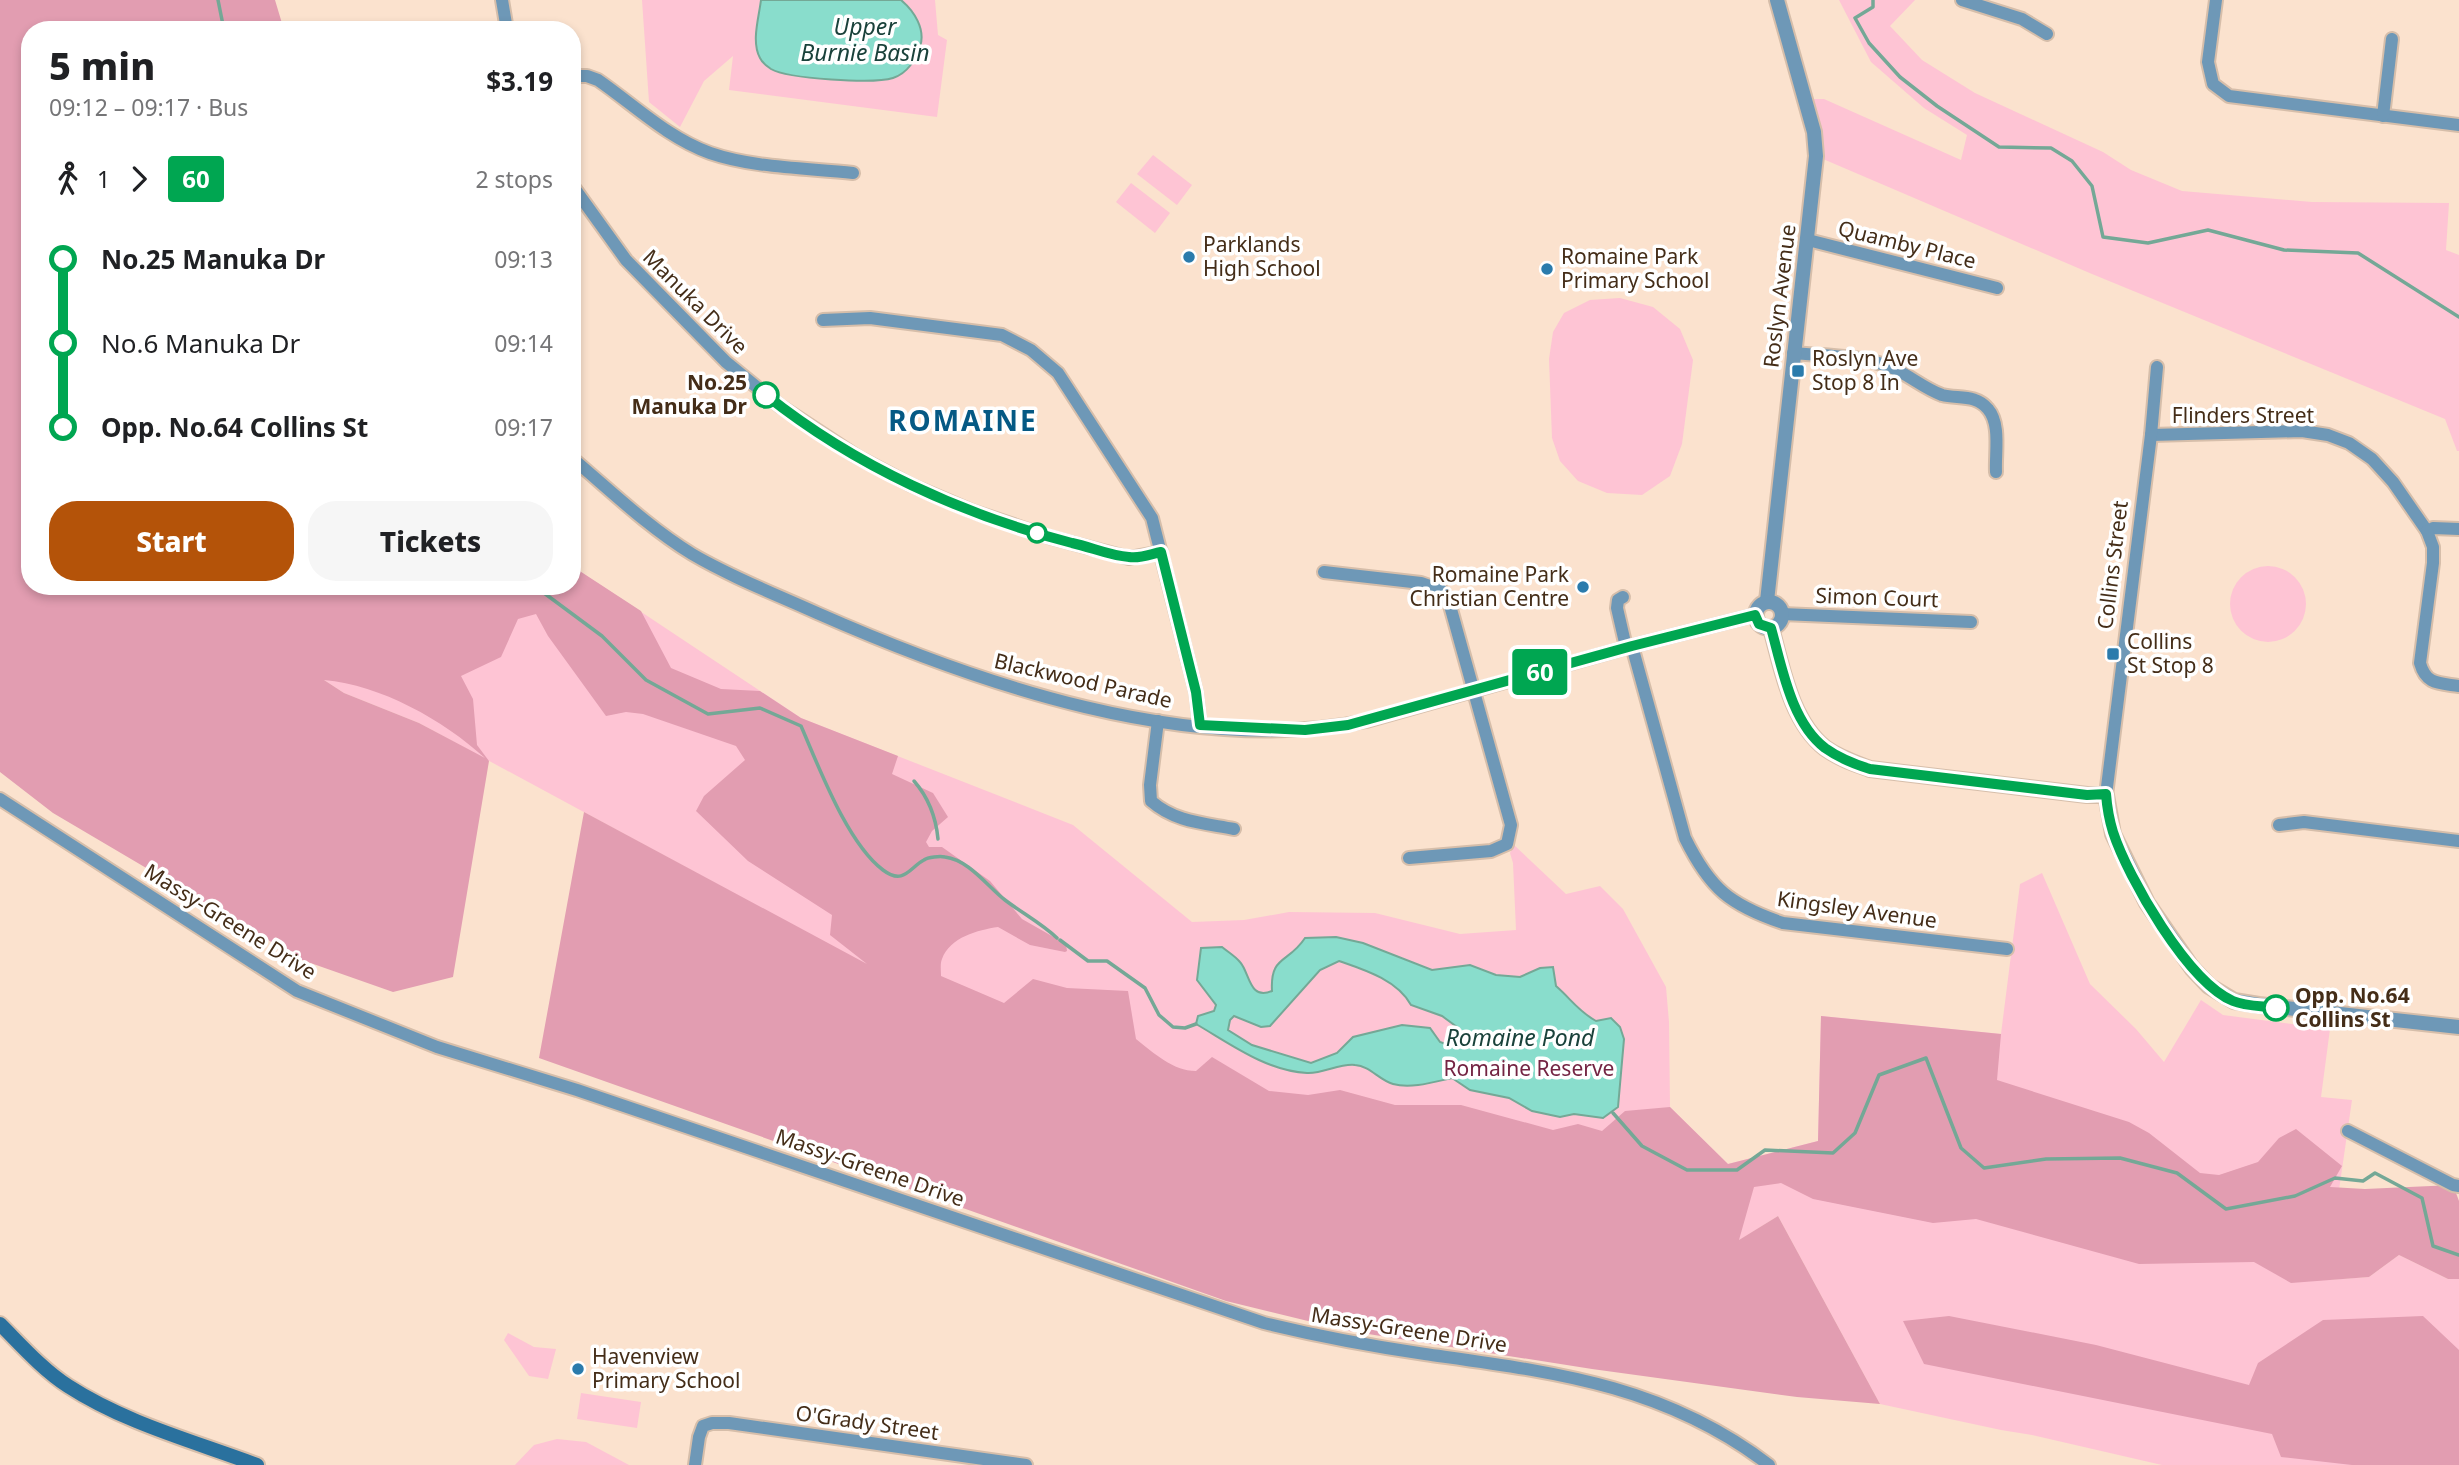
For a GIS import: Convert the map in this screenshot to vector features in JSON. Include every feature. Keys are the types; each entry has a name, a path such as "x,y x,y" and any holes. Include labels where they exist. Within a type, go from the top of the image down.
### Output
{"main road":[{"path":"0,1324 44,1367 85,1396 119,1414 257,1465"}],"street":[{"path":"502,0 506,21"},
{"name":"Roslyn Avenue","path":"1767,601 1816,156 1814,132 1777,0"},
{"path":"1962,0 2022,19 2047,34"},
{"path":"2216,0 2208,62 2213,84 2229,96 2459,125"},
{"path":"2383,116 2392,39"},
{"path":"581,76 598,80 663,128 710,153 743,161 853,173"},
{"name":"Manuka Drive","path":"581,198 626,260 726,362 780,406 856,456 911,485 972,511 1049,537 1129,558 1161,552"},
{"name":"Quamby Place","path":"1808,240 1997,288"},
{"path":"822,320 870,318 1002,335 1031,350 1058,373 1152,518 1196,692 1200,725"},
{"path":"1793,353 1871,360 1893,368 1929,390 1946,396 1969,397 1981,402 1989,410 1994,424 1996,472"},
{"name":"Collins Street","path":"2157,368 2106,794 2113,834 2147,903 2192,968 2209,986 2234,1001 2459,1027"},
{"name":"Flinders Street","path":"2151,435 2302,431 2328,435 2349,443 2372,459 2393,482 2427,531"},
{"name":"Blackwood Parade","path":"581,466 660,533 694,555 806,608 937,663 988,680 1050,698 1158,721 1280,730 1329,728 1366,721 1629,646 1755,615"},
{"path":"2459,529 2433,528 2427,531 2433,547 2433,563 2420,663 2423,675 2434,683 2459,686"},
{"path":"1324,572 1421,583 1441,590 1449,603 1511,825 1507,844 1491,851 1409,858"},
{"name":"Kingsley Avenue","path":"1623,597 1618,600 1617,608 1685,838 1698,865 1717,888 1751,912 1783,923 2007,948"},
{"path":"1767,601 1775,603 1782,614 1778,625 1771,628 1759,624 1755,615 1758,608 1767,601"},
{"name":"Simon Court","path":"1782,614 1971,622"},
{"path":"1771,628 1791,694 1804,724 1823,746 1844,760 1870,769 2087,795 2106,794"},
{"path":"1158,721 1150,785 1151,801 1164,812 1185,820 1234,828"},
{"name":"Massy-Greene Drive","path":"0,799 296,990 437,1047 590,1095 1264,1323 1338,1340 1588,1380 1647,1397 1687,1414 1723,1434 1769,1465"},
{"path":"2279,825 2304,822 2459,841"},
{"path":"2348,1130 2459,1186"},
{"name":"O'Grady Street","path":"695,1465 698,1437 704,1426 712,1423 729,1423 1026,1465"}],"green space":[{"path":"642,0 761,0 756,41 903,1 901,0 935,0 938,35 947,40 937,117 729,90 733,56 704,81 680,127 649,102"},
{"path":"1839,0 1915,0 1890,26 1922,60 1975,93 2103,152 2131,170 2182,191 2312,202 2449,203 2446,250 2459,255 2459,451 2445,419 2092,274 1816,156 1805,99 1824,99 1961,160 1967,135 1924,108 1871,62"},
{"path":"1153,155 1192,185 1177,205 1137,174"},
{"path":"1131,183 1170,213 1155,233 1116,202"},
{"path":"1620,298 1653,307 1680,329 1693,360 1682,444 1670,476 1642,495 1607,493 1578,481 1560,461 1552,438 1549,359 1553,332 1564,313 1590,300"},
{"path":"2261,566 2275,566 2289,572 2300,583 2306,604 2303,619 2295,631 2275,642 2261,642 2247,636 2236,625 2230,611 2230,597 2236,583 2247,572"},
{"name":"Romaine Reserve","path":"581,572 801,718 1073,825 1192,922 1244,920 1289,912 1375,913 1460,934 1516,930 1513,863 1510,853 1514,845 1566,894 1600,886 1623,909 1666,987 1670,1107 1728,1164 1818,1141 1821,1016 2001,1034 2020,884 2042,873 2090,984 2136,1029 2164,1062 2201,1000 2223,1015 2330,1029 2321,1097 2352,1100 2326,1280 2369,1277 2399,1255 2448,1279 2459,1279 2459,1465 2162,1465 1880,1404 1778,1216 1738,1241 1231,1162 419,723 344,693 194,596 581,595"},
{"path":"508,1333 534,1347 556,1349 548,1379 529,1376 504,1340"},
{"path":"581,1393 641,1402 637,1428 577,1419"},
{"path":"557,1439 586,1442 629,1465 515,1465 534,1445"}],"shaded area":[{"path":"0,0 275,0 281,21 21,21 21,595 581,595 581,572 641,611 671,668 721,689 760,691 801,718 898,756 892,774 933,793 948,817 932,831 926,842 929,847 942,847 990,881 1022,919 1066,944 1065,952 1030,945 998,927 974,933 951,945 941,961 941,976 1004,1003 1033,979 1067,988 1128,991 1136,1039 1157,1055 1179,1068 1196,1071 1212,1057 1269,1091 1308,1095 1340,1090 1395,1105 1461,1105 1553,1130 1578,1124 1602,1131 1625,1111 1670,1107 1728,1164 1818,1141 1821,1016 2001,1034 1997,1080 2129,1122 2149,1133 2200,1173 2219,1175 2258,1162 2279,1138 2296,1129 2342,1166 2330,1187 2365,1189 2453,1185 2459,1201 2459,1279 2448,1279 2399,1255 2369,1277 2291,1283 2254,1262 2139,1264 1976,1219 1933,1223 1813,1199 1781,1183 1754,1187 1739,1240 1778,1216 1880,1404 1797,1397 1592,1369 1349,1331 1226,1301 539,1058 584,812 867,964 830,935 832,915 748,861 696,811 704,796 745,760 736,746 643,714 626,712 606,716 548,636 536,614 518,619 501,657 461,676 473,699 477,745 489,761 453,977 393,992 302,960 53,813 0,772","holes":["324,680 367,689 431,718 485,758 419,723 344,693"]},
{"path":"1949,1316 2096,1345 2249,1385 2258,1363 2323,1320 2423,1316 2459,1350 2459,1465 2352,1465 2281,1457 2272,1434 1924,1364 1903,1321"}],"water":[{"name":"Upper Burnie Basin","path":"761,0 901,0 918,21 920,47 916,57 903,73 883,80 831,80 780,73 765,64 757,52 756,29"},
{"name":"Romaine Pond","path":"1336,937 1363,943 1432,970 1470,965 1496,975 1520,977 1540,968 1553,967 1556,986 1579,1009 1596,1021 1611,1018 1620,1027 1624,1039 1618,1107 1603,1118 1574,1114 1560,1117 1532,1111 1509,1098 1470,1090 1452,1078 1407,1086 1388,1082 1355,1065 1313,1073 1292,1071 1248,1055 1196,1024 1198,1016 1214,1011 1216,1005 1197,980 1201,948 1222,947 1240,962 1254,989 1264,993 1272,991 1272,979 1277,965 1305,938","holes":["1339,961 1389,982 1411,1005 1442,1016 1457,1027 1457,1040 1451,1046 1440,1042 1430,1028 1402,1025 1353,1037 1337,1053 1311,1063 1252,1045 1228,1030 1230,1020 1234,1016 1261,1027 1270,1026 1320,970"]}],"waterway":[{"path":"218,0 222,21"},
{"path":"1873,0 1873,7 1855,18 1869,43 1900,77 1937,106 1999,147 2051,148 2072,161 2092,186 2103,237 2148,243 2208,230 2284,250 2358,253 2459,317"},
{"path":"547,595 602,636 646,680 708,714 760,708 801,726 846,823 870,858 883,870 902,876 928,858 954,859 970,868 1005,900 1057,938"},
{"path":"914,781 931,808 938,839"},
{"path":"1060,940 1088,961 1107,961 1145,988 1159,1015 1173,1027 1185,1028 1196,1024"},
{"path":"1613,1113 1642,1146 1687,1170 1737,1170 1765,1150 1833,1153 1855,1133 1879,1075 1926,1058 1961,1148 1984,1168 2046,1159 2120,1158 2177,1173 2226,1209 2295,1196 2335,1178 2363,1181 2375,1173 2422,1198 2433,1246 2459,1255"}],"bus line":[{"name":"60","path":"766,395 856,456 911,485 972,511 1049,537 1129,558 1161,552 1196,692 1200,725 1305,730 1348,725 1632,646 1755,615 1759,624 1771,628 1791,694 1804,724 1823,746 1844,760 1870,769 1975,783 2087,795 2106,794 2113,834 2147,903 2192,968 2209,986 2234,1001 2276,1008"}],"place":[{"name":"Parklands High School","path":"1189,257"},
{"name":"Romaine Park Primary School","path":"1547,269"},
{"name":"Roslyn Ave Stop 8 In","path":"1798,371"},
{"name":"No.25 Manuka Dr","path":"766,395"},
{"name":"Romaine Park Christian Centre","path":"1583,587"},
{"name":"Collins St Stop 8","path":"2113,654"},
{"name":"Opp. No.64 Collins St","path":"2276,1008"},
{"name":"Havenview Primary School","path":"578,1369"}],"district":[{"name":"ROMAINE","path":"963,421"}]}
